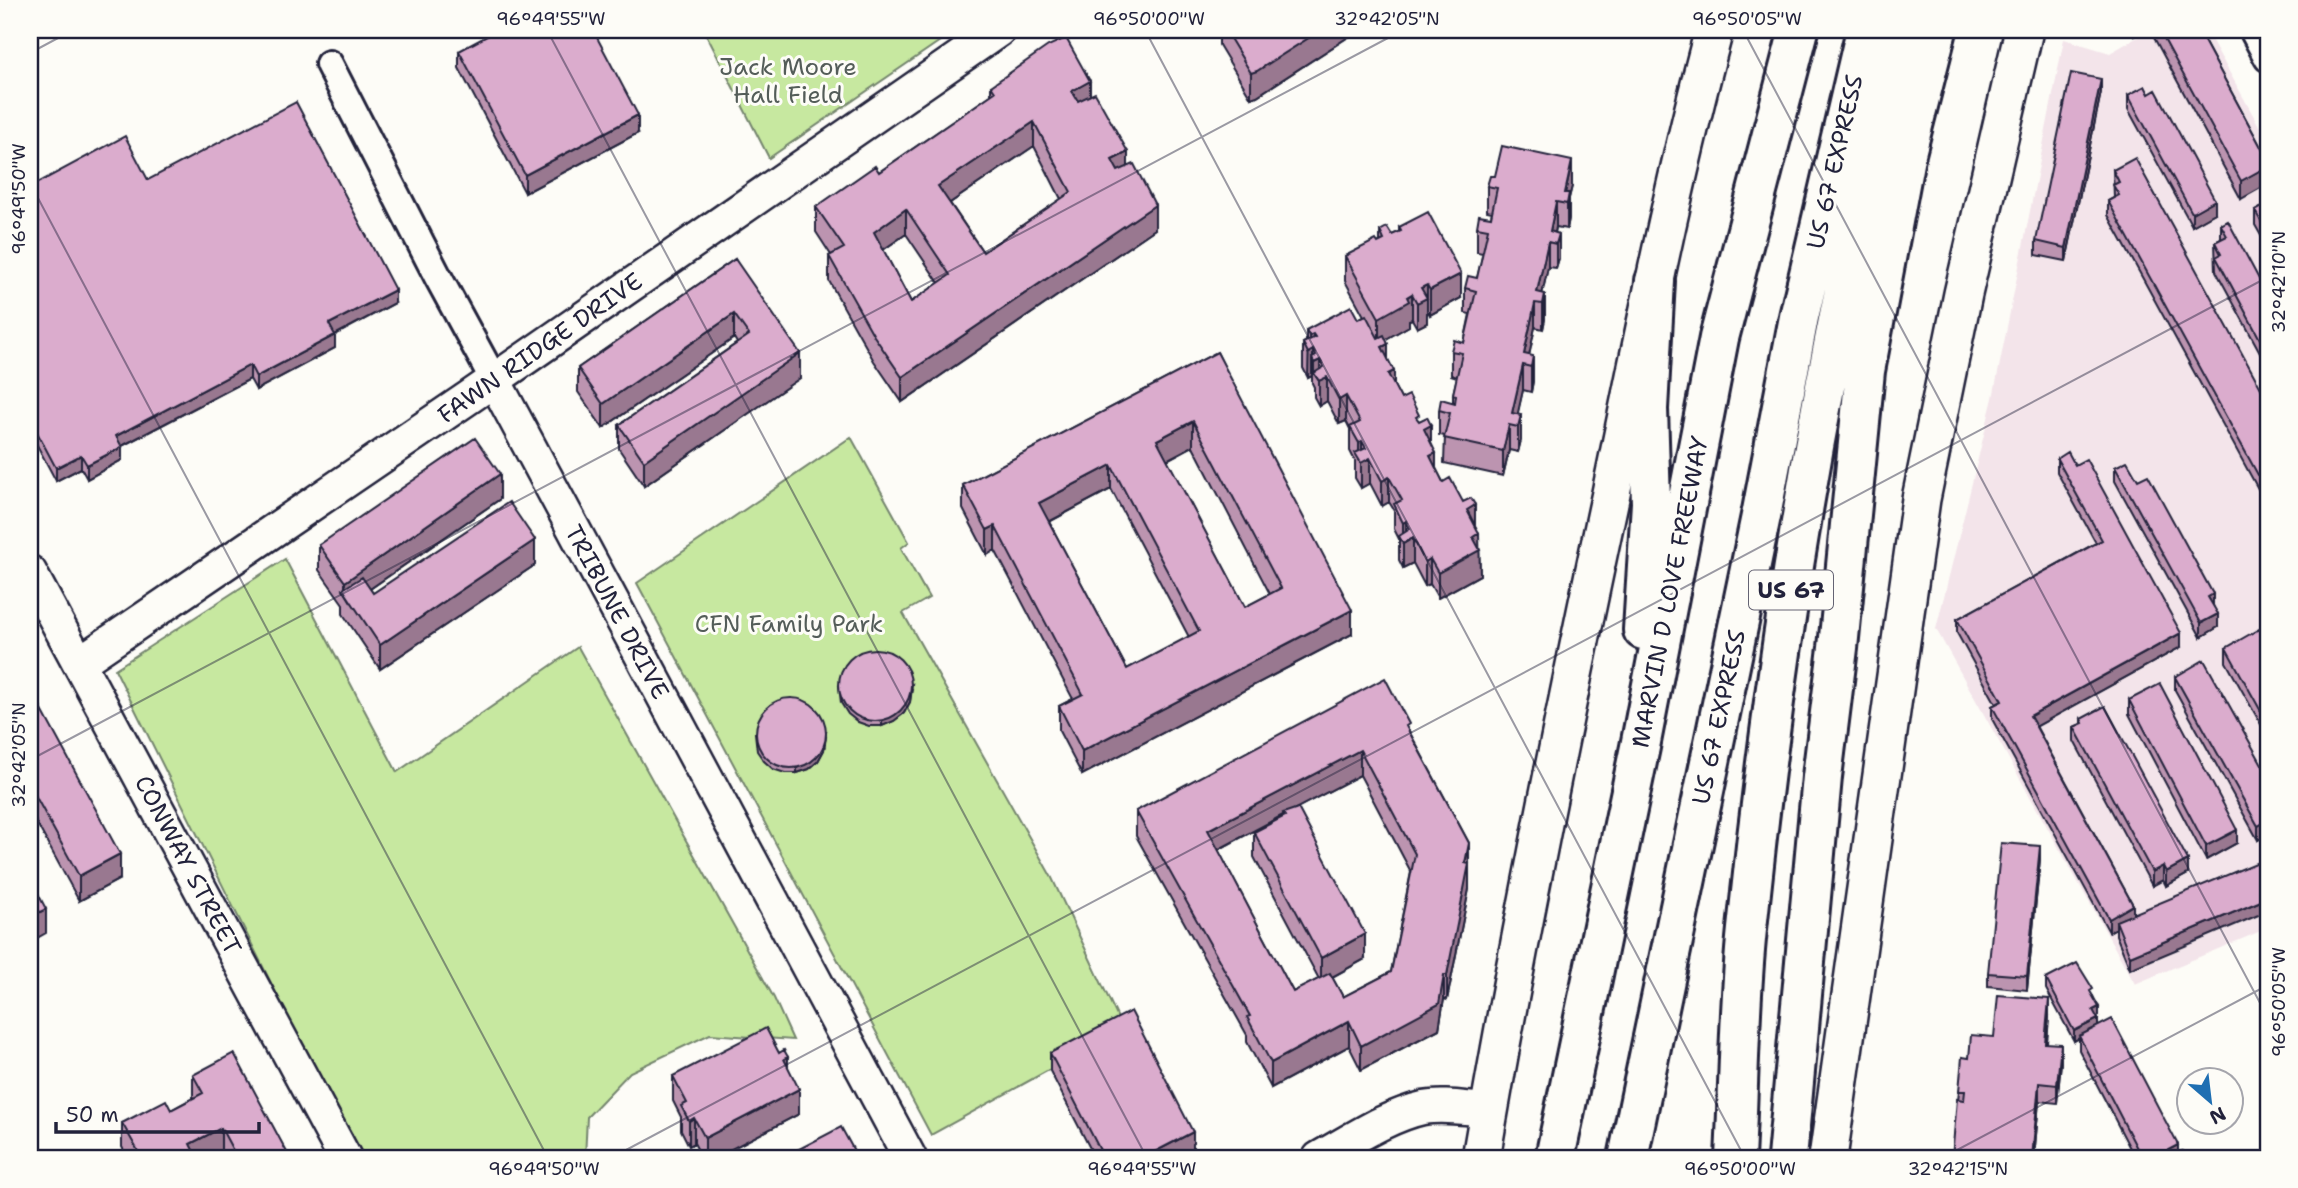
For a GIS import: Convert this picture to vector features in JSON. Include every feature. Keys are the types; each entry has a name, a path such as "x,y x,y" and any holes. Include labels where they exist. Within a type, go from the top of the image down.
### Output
{"highway":[{"name":"MARVIN D LOVE FREEWAY","path":"1555,1158 1640,747 1719,338 1799,30"},
{"name":"US 67 EXPRESS","path":"1628,1158 1762,511 1799,317 1866,30"},
{"name":"US 67","path":"1735,1158 1746,932 1773,713 1801,519 1836,329 1877,136 1905,30"},
{"path":"1787,1158 1822,777 1866,371 1905,157 1937,30"},
{"path":"1640,747 1639,688 1651,503 1648,409 1655,281"}],"main road":[{"path":"1481,1158 1552,775 1655,281 1714,30"},
{"path":"1828,1158 1921,499 1963,294 2024,30"}],"street":[{"name":"FAWN RIDGE DRIVE","path":"79,663 999,30"},
{"path":"2253,30 2268,58"},
{"name":"TRIBUNE DRIVE","path":"329,64 438,277 910,1158"},
{"name":"CONWAY STREET","path":"30,572 345,1158"},
{"path":"1319,1158 1374,1128 1424,1108 1489,1110"}],"shaded area":[{"path":"2150,30 2206,30 2268,142 2268,928 2135,984 1936,629 1993,398 2064,39 2110,53"}],"green space":[{"name":"Jack Moore Hall Field","path":"704,30 956,30 769,158"},
{"name":"CFN Family Park","path":"851,437 909,542 901,548 929,598 903,613 1052,878 1123,1029 931,1135 637,583"},
{"path":"285,559 397,772 578,647 774,998 793,1040 710,1034 630,1072 587,1117 585,1158 358,1158 115,669"}],"building":[{"path":"498,30 593,30 638,115 525,175 459,51"},
{"path":"1225,30 1321,30 1251,73"},
{"path":"2159,30 2198,30 2268,160 2268,166 2241,181"},
{"path":"1066,38 1090,81 1072,91 1078,101 1095,93 1128,152 1112,160 1118,171 1134,164 1155,205 902,377 874,336 829,256 844,248 816,207 875,166 879,172 995,92 991,86 1048,46","holes":["1034,122 1071,192 983,252 938,186","906,209 950,275 911,302 874,232"]},
{"path":"2071,73 2101,79 2066,248 2036,241"},
{"path":"2145,86 2149,94 2156,90 2215,200 2192,213 2128,95"},
{"path":"296,102 395,290 329,324 335,335 256,377 250,365 116,436 122,447 87,465 81,455 56,468 30,419 30,187 125,136 148,180"},
{"path":"1502,146 1572,161 1565,193 1569,193 1567,204 1556,202 1550,231 1559,234 1556,244 1548,242 1537,292 1545,294 1543,304 1535,303 1524,354 1533,356 1531,367 1523,365 1512,413 1521,415 1518,427 1509,425 1503,451 1444,438 1450,413 1439,410 1441,399 1455,403 1456,395 1453,394 1462,353 1451,351 1454,340 1464,343 1476,291 1465,288 1468,276 1477,278 1488,229 1477,227 1479,215 1491,217 1497,188 1487,186 1490,176 1495,176"},
{"path":"2135,158 2268,401 2268,482 2263,484 2108,201 2119,195 2113,185 2119,182 2113,170"},
{"path":"2268,204 2268,234 2255,211"},
{"path":"1428,212 1461,274 1430,290 1427,285 1421,288 1427,298 1417,303 1412,294 1407,297 1409,301 1379,318 1345,256 1376,240 1378,243 1384,240 1380,231 1387,227 1392,235 1401,231 1399,227"},
{"path":"2228,221 2268,296 2268,354 2216,257 2221,254 2215,242 2227,236 2221,225"},
{"path":"735,259 800,353 644,461 619,425 749,335 734,314 603,404 578,368"},
{"path":"1351,306 1358,319 1366,315 1378,338 1384,335 1388,344 1382,347 1394,371 1388,374 1401,399 1409,395 1419,415 1416,417 1419,421 1427,417 1431,425 1424,429 1436,453 1430,456 1443,482 1450,478 1463,502 1471,498 1475,505 1467,510 1479,533 1473,537 1480,550 1438,573 1430,559 1425,562 1413,538 1403,544 1399,536 1410,529 1406,521 1403,523 1394,504 1402,500 1389,477 1382,481 1370,458 1361,463 1355,453 1366,448 1362,441 1359,443 1350,427 1360,422 1346,396 1339,400 1327,377 1319,381 1314,373 1324,367 1320,360 1314,363 1312,358 1316,356 1313,350 1308,353 1303,343 1315,337 1313,334 1309,336 1306,330"},
{"path":"1217,352 1352,610 1082,751 1059,706 1083,694 995,526 987,530 963,485","holes":["1193,421 1281,588 1245,607 1157,440","1111,465 1199,631 1127,669 1039,503"]},
{"path":"475,438 500,474 345,582 319,545"},
{"path":"2068,452 2075,465 2086,459 2181,633 2030,716 2133,905 2109,919 1992,706 2002,701 1957,619 2102,540 2057,459"},
{"path":"2127,461 2138,480 2148,475 2213,594 2208,597 2218,614 2201,623 2115,467"},
{"path":"509,502 535,540 380,645 343,589 362,577 373,593"},
{"path":"2259,629 2268,645 2268,724 2226,648"},
{"path":"868,649 882,649 901,659 911,678 911,692 901,711 882,721 868,721 849,711 839,692 839,678 849,659"},
{"path":"2204,660 2268,775 2268,820 2258,826 2175,677"},
{"path":"1385,678 1409,724 1406,726 1469,843 1465,863 1469,864 1439,1004 1361,1046 1349,1021 1271,1063 1247,1017 1250,1016 1136,811","holes":["1360,750 1415,854 1391,972 1343,997 1330,973 1293,992 1208,830"]},
{"path":"2160,684 2237,830 2206,846 2129,700"},
{"path":"30,688 120,854 79,876 30,786"},
{"path":"784,698 798,698 811,704 820,713 826,733 824,746 816,758 798,768 784,768 771,762 762,753 756,740 756,726 762,713 771,704"},
{"path":"2105,706 2188,860 2166,872 2163,866 2152,872 2074,727 2083,723 2081,719"},
{"path":"1298,808 1365,934 1321,958 1254,832 1285,816 1283,813"},
{"path":"2001,843 2040,846 2027,976 1988,973"},
{"path":"2268,858 2268,898 2130,956 2116,921"},
{"path":"30,878 46,909 30,917"},
{"path":"2077,963 2093,989 2090,991 2099,1007 2093,1010 2098,1019 2074,1031 2046,979"},
{"path":"1998,995 2049,999 2045,1043 2061,1044 2057,1085 2039,1083 2032,1158 1952,1158 1957,1099 1964,1100 1965,1091 1959,1091 1962,1057 1969,1058 1971,1035 1994,1037"},
{"path":"1131,1011 1193,1132 1143,1158 1104,1158 1050,1053"},
{"path":"2112,1019 2178,1145 2153,1158 2142,1158 2079,1036"},
{"path":"766,1028 779,1053 784,1050 788,1057 784,1059 799,1089 705,1138 694,1118 689,1121 681,1106 687,1103 673,1076"},
{"path":"234,1053 290,1158 237,1158 221,1128 190,1144 197,1158 142,1158 122,1123 166,1100 171,1110 203,1093 193,1075"},
{"path":"841,1127 858,1158 782,1158"},
{"path":"2182,1151 2186,1158 2168,1158"}]}
